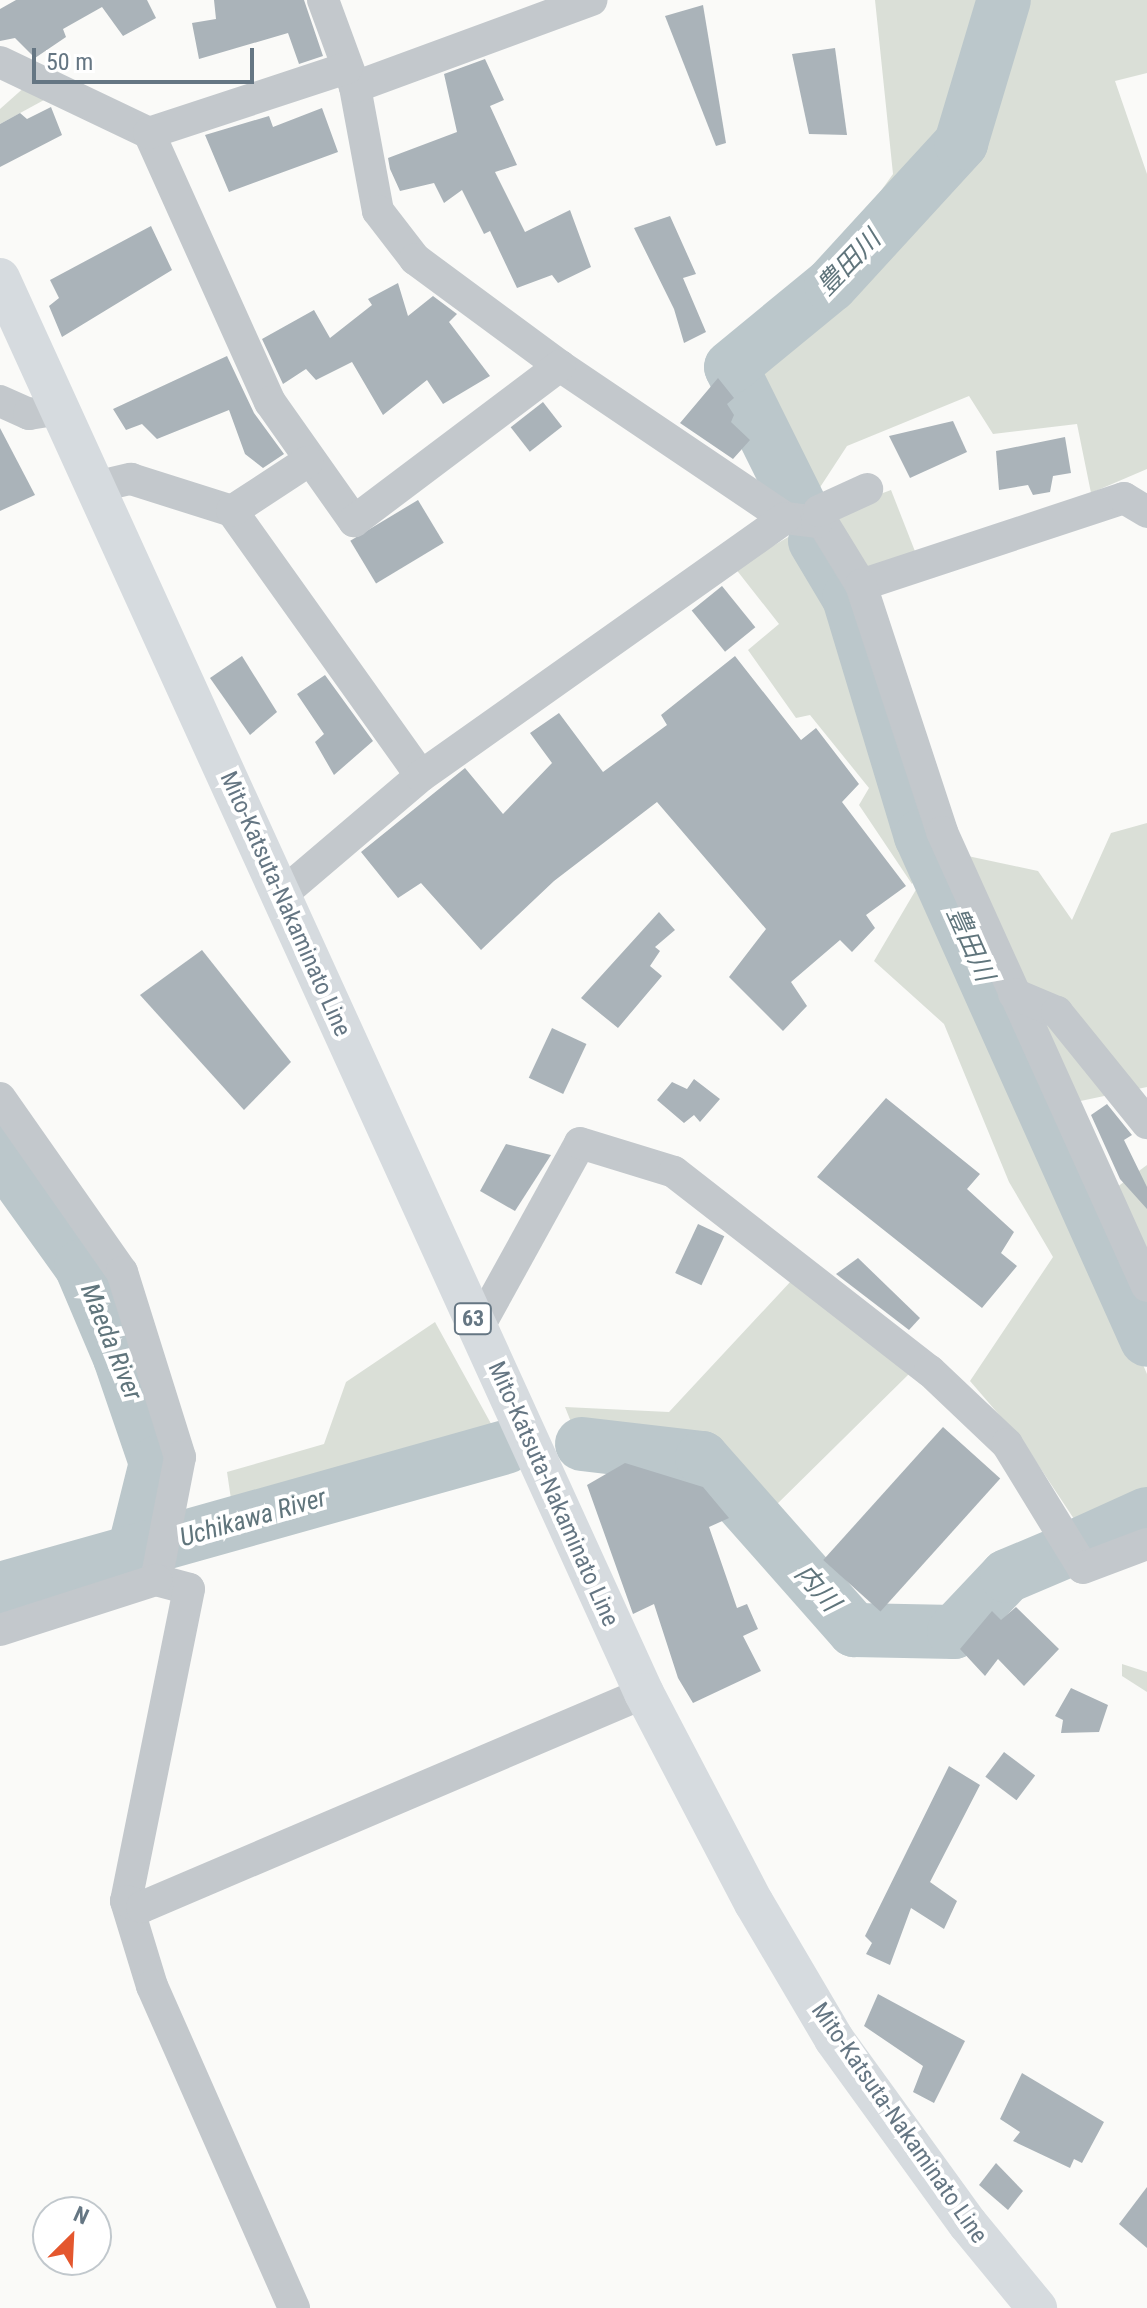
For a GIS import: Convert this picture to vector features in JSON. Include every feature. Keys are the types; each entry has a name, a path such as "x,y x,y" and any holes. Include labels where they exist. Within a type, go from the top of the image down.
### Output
{"main road":[{"name":"Mito-Katsuta-Nakaminato Line","path":"0,278 644,1693 754,1903 834,2039 968,2224 1037,2308"}],"street":[{"path":"323,0 351,78 378,211 415,259 560,366 785,518 823,523 861,585 942,832 1147,1286"},
{"path":"0,62 149,133 351,78 591,0"},
{"path":"149,133 239,340 307,462 354,521 560,366"},
{"path":"0,401 29,414 59,409"},
{"path":"232,511 307,462"},
{"path":"95,487 131,479 232,511 421,776"},
{"path":"817,522 819,511 867,489"},
{"path":"861,585 1139,499"},
{"path":"281,895 421,776 785,518"},
{"path":"1014,994 1057,1012 1147,1123"},
{"path":"0,1098 122,1272 180,1457 157,1570"},
{"path":"478,1328 580,1143 674,1172 930,1371 1007,1444 1083,1568 1147,1544"},
{"path":"0,1630 157,1570"},
{"path":"157,1570 189,1589 126,1901 152,1986 294,2308"},
{"path":"126,1901 142,1907 644,1693"}],"shaded area":[{"path":"875,0 1147,0 1147,73 1115,81 1147,174 1147,469 1091,493 1077,424 993,434 969,396 847,446 815,495 753,370 893,174"},
{"path":"27,85 44,100 0,124 0,109"},
{"path":"891,490 918,559 863,574 829,513"},
{"path":"802,529 842,600 921,868 912,884 859,805 869,788 810,715 796,718 748,650 779,624 735,568"},
{"path":"1147,823 1147,1087 1071,1103 963,855 1038,871 1072,920 1111,833"},
{"path":"924,876 982,994 1147,1374 1147,1494 1078,1525 1025,1445 970,1381 1053,1257 1009,1182 944,1024 874,961"},
{"path":"1147,1165 1147,1257 1113,1190"},
{"path":"792,1280 911,1372 770,1511 704,1448 575,1432 565,1407 669,1412"},
{"path":"435,1322 500,1440 232,1506 227,1472 324,1444 346,1382"},
{"path":"1122,1664 1147,1672 1147,1692 1122,1676"}],"building":[{"path":"16,0 147,0 156,18 123,36 102,7 63,29 66,37 35,58 15,38 0,41 0,9"},
{"path":"214,0 304,0 323,56 299,64 288,33 199,59 192,23 216,19"},
{"path":"703,5 726,143 716,146 665,16"},
{"path":"835,48 847,135 809,134 792,54"},
{"path":"485,59 504,100 490,106 517,165 495,172 525,232 570,210 591,267 558,283 552,275 517,288 490,231 484,234 462,190 444,203 434,183 400,191 390,169 388,158 457,132 444,74"},
{"path":"51,107 62,135 0,167 0,124 20,113 27,119"},
{"path":"322,108 338,152 229,192 205,135 269,116 273,127"},
{"path":"670,216 696,274 683,278 706,332 684,343 674,309 634,228"},
{"path":"151,226 172,270 62,337 49,306 59,298 50,280"},
{"path":"398,283 408,316 433,296 457,314 449,322 490,376 443,404 427,380 383,415 352,362 316,380 306,369 283,384 262,339 314,310 330,338 372,305 368,299"},
{"path":"227,356 254,413 284,454 263,468 245,454 229,410 157,439 142,424 126,430 113,409"},
{"path":"718,378 734,398 727,404 734,415 731,422 750,440 733,459 680,423"},
{"path":"543,402 562,426 530,452 511,427"},
{"path":"953,421 967,452 910,478 889,436"},
{"path":"0,428 35,495 0,511"},
{"path":"1065,437 1071,473 1053,476 1050,492 1033,495 1028,485 999,490 996,451"},
{"path":"418,500 444,543 376,584 350,541"},
{"path":"722,586 755,627 725,652 692,611"},
{"path":"242,656 277,712 250,735 210,678"},
{"path":"735,656 801,740 816,728 859,784 842,802 906,886 866,915 875,928 852,952 840,940 791,982 807,1006 783,1031 729,977 766,929 657,802 554,881 481,950 421,883 398,898 361,852 465,768 503,814 552,763 530,733 559,713 603,772 667,725 661,715"},
{"path":"325,675 373,741 334,775 315,742 324,734 297,694"},
{"path":"659,912 675,930 655,947 660,951 650,966 662,976 618,1028 581,998"},
{"path":"202,950 291,1062 244,1110 140,995"},
{"path":"552,1028 586,1044 563,1094 529,1078"},
{"path":"694,1079 720,1099 700,1122 694,1115 684,1123 657,1100 672,1082 687,1089"},
{"path":"886,1098 980,1174 967,1189 1014,1232 1001,1253 1017,1266 982,1308 817,1177"},
{"path":"1107,1104 1132,1135 1124,1140 1147,1187 1147,1209 1120,1179 1091,1115"},
{"path":"506,1144 551,1155 515,1211 480,1191"},
{"path":"698,1224 724,1236 701,1285 675,1273"},
{"path":"858,1258 920,1318 909,1330 836,1274"},
{"path":"943,1427 1000,1479 880,1612 823,1560"},
{"path":"625,1463 703,1487 729,1518 709,1527 737,1608 747,1604 758,1629 743,1636 761,1671 693,1703 678,1678 654,1604 633,1614 587,1485"},
{"path":"1016,1607 1059,1649 1024,1686 998,1659 985,1676 960,1649 992,1611 1001,1620"},
{"path":"1071,1688 1108,1705 1099,1732 1061,1733 1063,1720 1055,1716"},
{"path":"1004,1752 1035,1775 1016,1800 985,1777"},
{"path":"949,1766 980,1785 930,1882 957,1901 944,1929 911,1908 890,1965 866,1954 872,1943 865,1936"},
{"path":"878,1994 965,2041 934,2103 913,2092 923,2066 864,2026"},
{"path":"1022,2073 1104,2122 1082,2163 1074,2159 1070,2168 1013,2141 1020,2132 1000,2119"},
{"path":"996,2163 1023,2191 1008,2210 979,2185"},
{"path":"1147,2187 1147,2248 1119,2224"}],"waterway":[{"name":"豊田川","path":"801,508 731,367 831,285 961,143 1004,0"},
{"name":"豊田川","path":"815,541 849,598 921,836 1147,1340"},
{"name":"Maeda River","path":"0,1153 81,1266 120,1358 156,1463 134,1551"},
{"name":"内川","path":"582,1444 702,1458 854,1630 954,1632 1007,1576 1064,1552"},
{"name":"Uchikawa River","path":"0,1589 506,1447"},
{"path":"1076,1546 1147,1514"}]}
